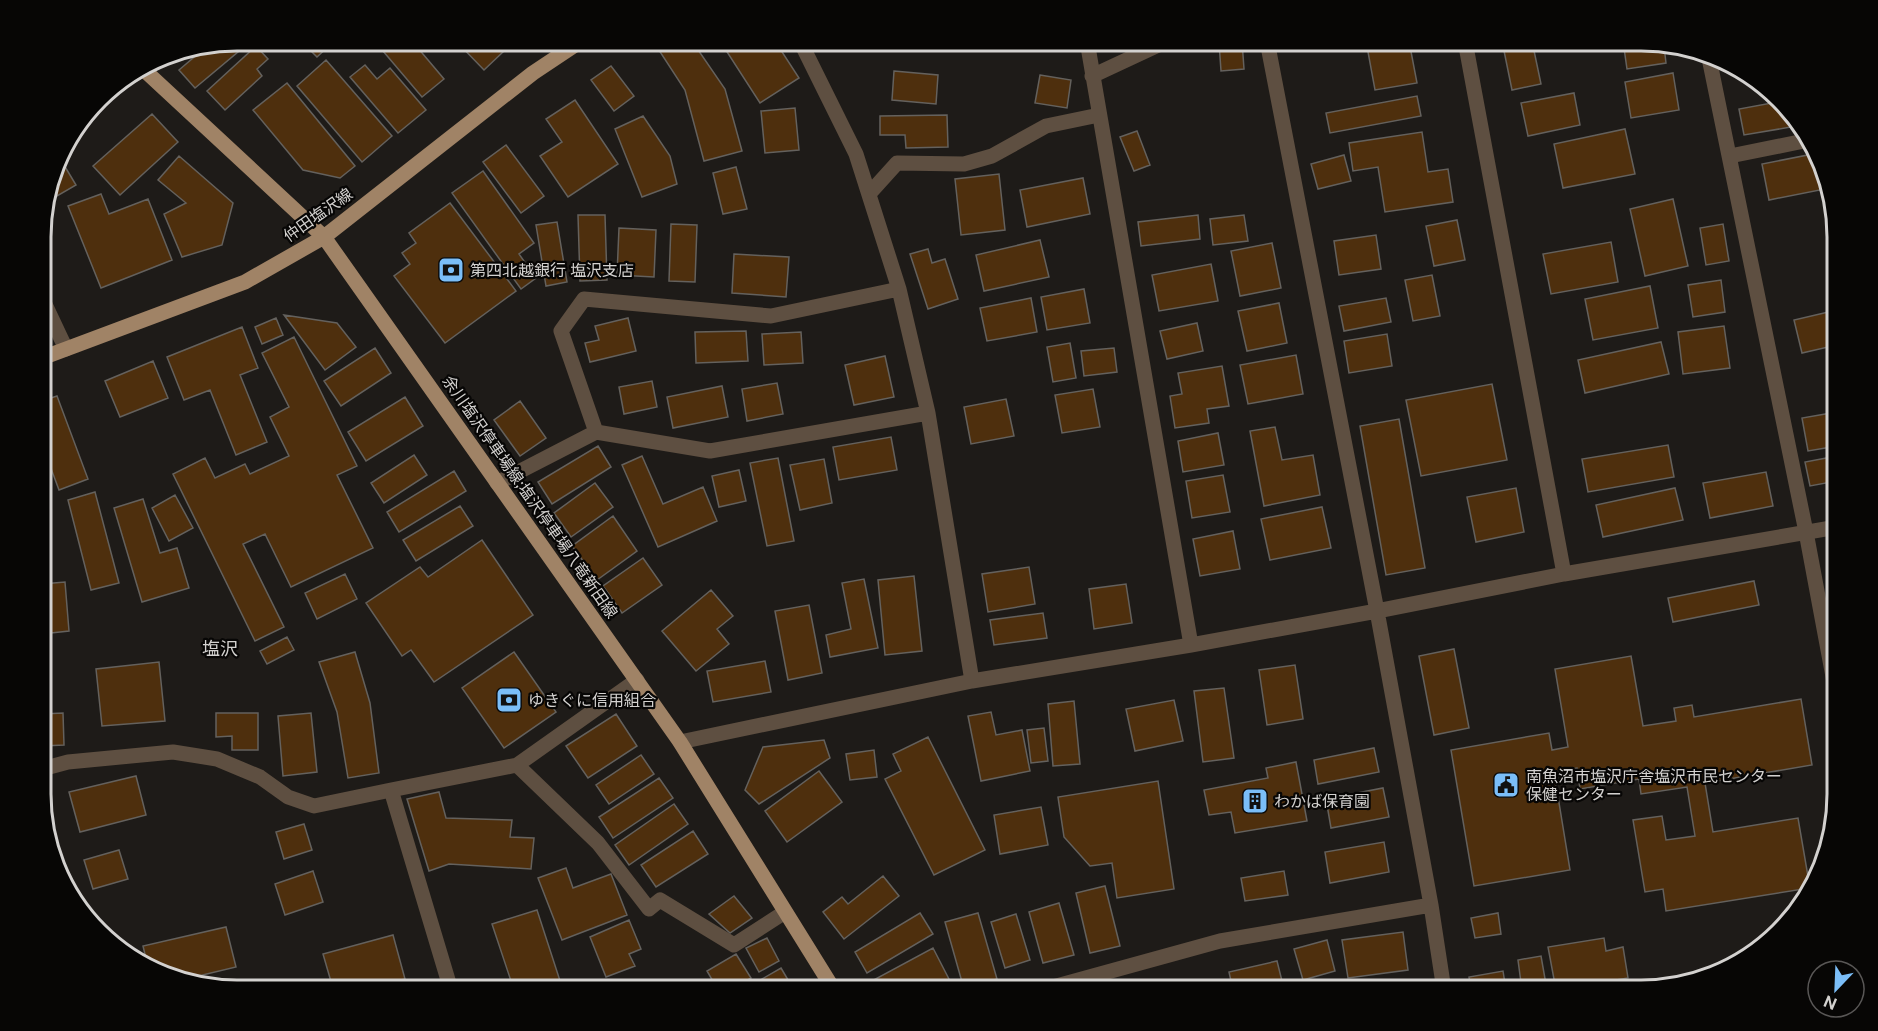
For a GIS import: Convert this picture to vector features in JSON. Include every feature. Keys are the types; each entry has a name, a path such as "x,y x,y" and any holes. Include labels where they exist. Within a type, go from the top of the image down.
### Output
{"main road":[{"name":"仲田塩沢線","path":"51,355 245,282 324,237 533,73 565,51"},
{"name":"余川塩沢停車場線;塩沢停車場八竜新田線","path":"148,74 324,237 680,742 828,980"}],"street":[{"path":"805,51 856,154 899,290 928,413 972,681"},
{"path":"1089,51 1191,645"},
{"path":"1092,76 1144,51"},
{"path":"1269,51 1377,611 1431,905 1442,980"},
{"path":"1467,51 1564,574"},
{"path":"1710,64 1827,644"},
{"path":"868,194 897,162 964,164 992,156 1046,126 1099,116"},
{"path":"1730,156 1800,142"},
{"path":"596,432 561,331 584,299 771,316 899,290"},
{"path":"51,317 66,349"},
{"path":"497,483 596,432 710,451 928,413"},
{"path":"680,742 972,681 1191,645 1564,574 1827,529"},
{"path":"51,767 68,762 172,752 217,759 260,777 288,797 314,806 517,765 637,680"},
{"path":"517,765 598,843 649,909 660,900 734,945 785,912"},
{"path":"391,790 448,980"},
{"path":"1078,980 1220,941 1431,905"}],"building":[{"path":"239,51 195,88 179,70 196,56"},
{"path":"251,51 261,51 268,59 257,69 262,76 225,110 207,91"},
{"path":"311,51 323,51 317,57"},
{"path":"383,51 420,51 444,79 422,97"},
{"path":"466,51 504,51 484,70"},
{"path":"660,51 699,51 725,89 742,151 704,161 685,90"},
{"path":"726,51 781,51 799,78 760,103"},
{"path":"1220,51 1243,51 1244,69 1221,71"},
{"path":"1368,51 1411,51 1417,83 1375,90"},
{"path":"1504,51 1534,51 1541,84 1512,90"},
{"path":"1624,51 1665,53 1666,63 1627,69"},
{"path":"326,60 392,136 362,162 297,86"},
{"path":"365,65 377,79 390,68 426,110 398,133 350,77"},
{"path":"611,66 634,96 614,111 591,80"},
{"path":"894,71 938,75 936,104 892,100"},
{"path":"1673,73 1679,110 1631,118 1625,82"},
{"path":"1040,75 1071,80 1067,108 1035,103"},
{"path":"287,83 355,166 340,178 303,170 253,110"},
{"path":"1574,93 1580,125 1528,136 1521,103"},
{"path":"1417,96 1421,116 1330,133 1326,113"},
{"path":"575,100 618,164 568,197 540,156 562,142 546,119"},
{"path":"1770,103 1791,127 1744,135 1739,109"},
{"path":"795,108 799,150 765,153 761,111"},
{"path":"152,114 178,142 120,195 93,166"},
{"path":"947,115 948,147 906,148 905,135 880,135 880,116"},
{"path":"643,116 670,156 677,184 642,197 615,129"},
{"path":"1625,129 1635,174 1563,188 1554,144"},
{"path":"1137,131 1150,165 1134,171 1120,137"},
{"path":"1422,132 1428,172 1448,169 1453,202 1385,212 1378,167 1353,171 1349,143"},
{"path":"506,145 544,196 521,213 483,162"},
{"path":"1344,155 1351,181 1318,189 1311,164"},
{"path":"1808,155 1820,190 1769,200 1762,164"},
{"path":"179,156 233,203 222,245 182,257 164,214 186,203 158,180"},
{"path":"65,166 76,185 56,197"},
{"path":"736,167 747,209 723,214 713,173"},
{"path":"483,171 534,243 519,254 536,278 521,289 452,193"},
{"path":"999,174 1005,230 961,235 955,179"},
{"path":"1083,178 1090,214 1027,227 1020,190"},
{"path":"101,194 109,214 148,199 172,260 101,288 68,206"},
{"path":"1673,199 1688,266 1645,276 1630,209"},
{"name":"第四北越銀行 塩沢支店","path":"450,203 516,291 445,343 394,276 410,264 402,253 416,243 409,233"},
{"path":"578,215 605,215 607,280 580,281"},
{"path":"1198,215 1200,239 1141,246 1138,222"},
{"path":"1244,215 1248,241 1213,245 1210,219"},
{"path":"1457,220 1465,260 1434,266 1426,226"},
{"path":"557,222 567,282 546,286 536,225"},
{"path":"671,224 697,225 695,282 669,281"},
{"path":"1723,224 1729,261 1706,265 1700,228"},
{"path":"619,228 656,230 654,277 617,275"},
{"path":"1376,235 1381,269 1339,275 1334,241"},
{"path":"1040,240 1049,277 984,291 976,255"},
{"path":"1611,242 1618,282 1551,294 1543,254"},
{"path":"1272,243 1281,288 1240,296 1231,251"},
{"path":"928,249 932,263 945,259 958,299 928,309 910,254"},
{"path":"734,254 789,257 786,297 732,293"},
{"path":"1211,264 1218,301 1159,311 1152,275"},
{"path":"1432,275 1440,316 1413,321 1405,280"},
{"path":"1721,280 1725,312 1693,317 1688,285"},
{"path":"1650,286 1658,328 1593,340 1585,299"},
{"path":"1084,289 1090,323 1047,330 1041,297"},
{"path":"1031,298 1037,332 987,341 980,308"},
{"path":"1386,298 1391,322 1344,331 1339,306"},
{"path":"1279,303 1287,343 1247,351 1238,311"},
{"path":"1827,312 1827,347 1802,353 1794,320"},
{"path":"284,315 337,323 356,347 325,370"},
{"path":"276,318 283,335 262,344 255,327"},
{"path":"628,318 636,351 590,362 585,343 599,340 595,326"},
{"path":"1197,323 1203,351 1167,359 1160,331"},
{"path":"1724,326 1730,368 1683,374 1678,332"},
{"path":"242,327 258,368 240,375 267,442 236,455 210,390 184,400 167,357"},
{"path":"746,331 748,361 696,363 695,332"},
{"path":"801,332 803,363 764,365 762,334"},
{"path":"1387,334 1392,366 1349,373 1344,341"},
{"path":"294,337 357,466 337,475 373,548 291,587 265,534 243,544 284,627 255,641 173,474 205,458 215,478 245,464 250,474 289,456 270,417 289,407 262,353"},
{"path":"1661,342 1669,374 1585,393 1578,360"},
{"path":"1070,343 1076,378 1053,382 1047,347"},
{"path":"375,348 391,373 341,406 324,381"},
{"path":"1114,348 1117,372 1084,376 1081,351"},
{"path":"1296,355 1303,394 1248,404 1240,365"},
{"path":"885,356 894,397 854,405 845,365"},
{"path":"153,361 168,398 120,417 105,381"},
{"path":"1222,366 1229,406 1207,409 1209,423 1175,428 1170,396 1182,394 1178,373"},
{"path":"652,381 657,407 624,414 619,387"},
{"path":"777,383 783,414 747,421 742,389"},
{"path":"1492,384 1507,460 1421,476 1406,400"},
{"path":"722,386 728,417 673,428 667,397"},
{"path":"1093,389 1100,427 1062,433 1055,395"},
{"path":"57,396 88,479 59,490 51,468 51,398"},
{"path":"405,397 423,426 366,461 348,432"},
{"path":"1006,399 1014,436 971,444 964,407"},
{"path":"520,401 546,438 520,456 494,420"},
{"path":"1827,414 1827,448 1808,451 1802,418"},
{"path":"1399,419 1425,568 1386,575 1360,426"},
{"path":"1275,427 1282,460 1313,455 1320,495 1264,506 1250,431"},
{"path":"1218,433 1224,465 1183,472 1178,441"},
{"path":"891,437 897,470 839,480 833,447"},
{"path":"1668,445 1674,477 1588,492 1582,459"},
{"path":"598,446 611,467 552,504 538,482"},
{"path":"414,455 427,475 384,503 371,483"},
{"path":"642,456 663,504 703,487 717,521 658,547 622,465"},
{"path":"778,458 794,541 767,546 750,463"},
{"path":"1827,458 1827,483 1810,486 1805,462"},
{"path":"824,459 832,503 800,510 790,465"},
{"path":"739,470 746,501 719,507 712,476"},
{"path":"454,471 466,491 399,532 387,512"},
{"path":"1766,472 1773,506 1710,518 1703,483"},
{"path":"1223,475 1230,512 1192,518 1186,481"},
{"path":"595,483 613,507 571,537 554,513"},
{"path":"1516,488 1524,532 1476,542 1467,497"},
{"path":"1675,488 1683,520 1603,537 1596,505"},
{"path":"95,492 119,583 91,590 68,500"},
{"path":"175,495 193,528 169,541 152,508"},
{"path":"143,499 160,553 177,548 189,588 142,602 114,508"},
{"path":"460,506 473,526 416,561 403,540"},
{"path":"1322,507 1331,548 1270,560 1261,519"},
{"path":"613,516 637,551 597,580 572,546"},
{"path":"1233,531 1240,569 1200,576 1193,539"},
{"path":"482,540 533,615 434,682 411,650 402,656 366,603 420,567 428,577"},
{"path":"643,558 662,585 622,613 603,586"},
{"path":"1029,567 1035,604 988,612 982,574"},
{"path":"345,574 357,599 317,619 305,593"},
{"path":"914,576 922,651 885,655 878,580"},
{"path":"864,579 878,648 830,657 826,635 851,629 842,583"},
{"path":"1754,581 1759,605 1673,622 1668,598"},
{"path":"65,582 69,631 51,633 51,583"},
{"path":"1126,584 1132,623 1094,629 1089,589"},
{"path":"711,590 733,616 717,629 729,644 696,671 662,631"},
{"path":"809,605 822,673 788,680 775,611"},
{"path":"1043,613 1047,638 994,645 990,620"},
{"path":"287,637 294,650 267,664 260,651"},
{"path":"1454,649 1469,728 1434,735 1419,656"},
{"path":"355,652 370,703 379,773 348,778 337,712 319,662"},
{"name":"ゆきぐに信用組合","path":"514,652 556,712 504,748 462,688"},
{"name":"南魚沼市塩沢庁舎塩沢市民センター 保健センター","path":"1631,656 1643,726 1676,721 1674,708 1692,705 1694,717 1801,699 1812,765 1705,783 1713,832 1798,818 1808,876 1800,890 1666,911 1663,889 1645,892 1633,820 1662,816 1666,840 1695,836 1687,787 1641,794 1639,779 1580,789 1577,768 1554,772 1570,870 1474,886 1451,750 1549,733 1552,750 1568,747 1555,669"},
{"path":"765,661 771,692 713,702 707,671"},
{"path":"159,662 165,721 102,726 96,669"},
{"path":"1295,665 1303,719 1267,725 1259,670"},
{"path":"1224,688 1234,758 1203,762 1194,691"},
{"path":"1174,700 1183,741 1135,751 1126,709"},
{"path":"1074,701 1080,764 1053,766 1048,704"},
{"path":"991,712 996,735 1022,730 1030,771 981,781 968,716"},
{"path":"63,713 64,745 51,746 51,714"},
{"path":"216,713 258,713 258,750 232,750 232,736 216,737"},
{"path":"311,713 317,772 283,776 278,716"},
{"path":"616,714 637,746 588,778 566,746"},
{"path":"1044,728 1048,761 1031,763 1027,730"},
{"path":"928,737 985,850 934,875 885,779 901,771 893,754"},
{"path":"824,740 830,758 759,804 745,790 763,747"},
{"path":"1374,748 1379,772 1318,784 1314,760"},
{"path":"874,750 877,777 850,780 846,754"},
{"path":"641,755 654,774 609,804 596,785"},
{"name":"わかば保育園","path":"1296,762 1307,821 1235,833 1231,812 1209,815 1204,790 1268,778 1266,768"},
{"path":"819,771 842,802 787,842 765,811"},
{"path":"136,776 146,815 80,832 69,792"},
{"path":"659,778 673,798 613,838 599,817"},
{"path":"1158,781 1174,889 1117,898 1112,863 1090,866 1064,837 1058,797"},
{"path":"1383,788 1389,817 1331,828 1326,799"},
{"path":"439,792 446,818 512,820 510,837 534,838 531,869 449,864 429,871 407,799"},
{"path":"674,804 688,824 629,865 615,845"},
{"path":"1041,807 1048,845 1000,854 994,815"},
{"path":"304,824 312,850 284,859 276,832"},
{"path":"693,831 708,854 656,887 641,865"},
{"path":"1384,842 1389,872 1330,883 1325,852"},
{"path":"119,850 128,879 93,889 84,860"},
{"path":"566,868 573,888 611,874 627,915 562,940 538,878"},
{"path":"313,871 323,902 285,915 275,884"},
{"path":"1284,871 1288,895 1245,901 1241,878"},
{"path":"883,876 899,896 844,939 823,912 842,897 848,904"},
{"path":"1105,886 1120,946 1090,953 1076,893"},
{"path":"734,896 752,918 730,933 709,914"},
{"path":"1059,903 1074,955 1043,963 1029,912"},
{"path":"537,910 560,980 511,980 492,924"},
{"path":"920,913 933,934 867,973 855,952"},
{"path":"978,913 997,979 961,980 945,922"},
{"path":"1498,913 1501,934 1475,938 1471,918"},
{"path":"1016,914 1030,960 1005,968 991,922"},
{"path":"629,920 641,949 629,954 635,966 606,977 590,937"},
{"path":"226,927 236,967 200,976 155,961 145,956 143,946"},
{"path":"1403,932 1408,970 1348,978 1342,940"},
{"path":"393,935 405,979 331,980 323,954"},
{"path":"767,938 779,961 759,972 746,948"},
{"path":"1604,938 1606,951 1623,947 1628,978 1554,980 1548,947"},
{"path":"1327,940 1335,971 1303,980 1294,949"},
{"path":"933,948 949,980 874,980"},
{"path":"736,954 751,978 748,980 712,980 707,971"},
{"path":"1541,956 1545,980 1521,980 1518,960"},
{"path":"1277,961 1282,980 1231,980 1229,972"},
{"path":"781,968 788,980 760,980"},
{"path":"1503,971 1504,980 1469,980 1469,977"}],"place":[{"name":"第四北越銀行 塩沢支店","path":"451,270"},
{"name":"ゆきぐに信用組合","path":"509,700"},
{"name":"南魚沼市塩沢庁舎塩沢市民センター 保健センター","path":"1506,785"},
{"name":"わかば保育園","path":"1255,801"}],"district":[{"name":"塩沢","path":"220,648"}]}
